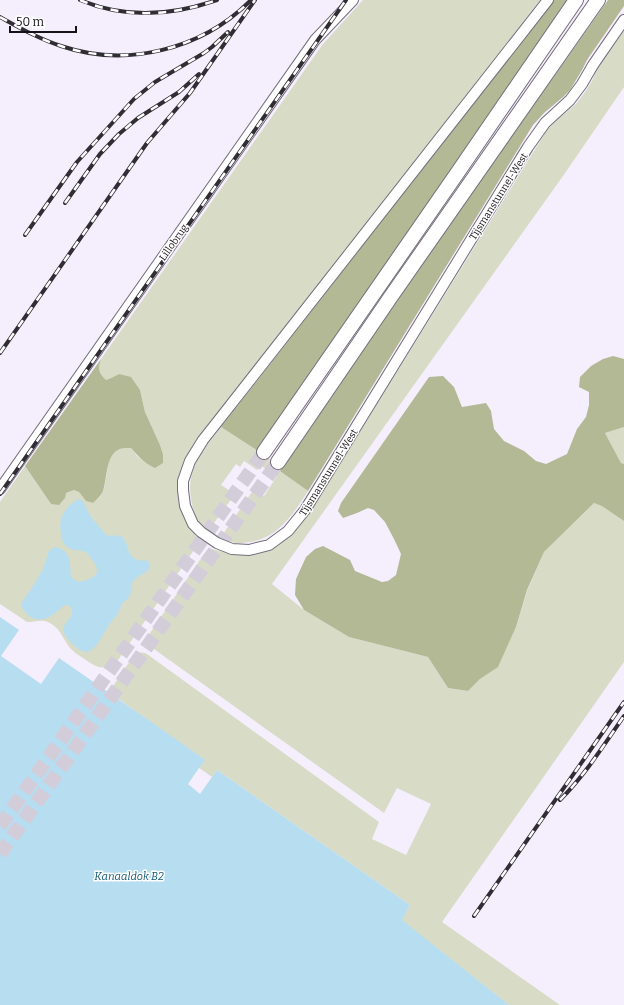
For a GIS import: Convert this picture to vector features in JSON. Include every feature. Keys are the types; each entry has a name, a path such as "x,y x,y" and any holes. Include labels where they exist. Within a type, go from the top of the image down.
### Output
{"highway":[{"path":"264,452 463,166 576,0"},
{"path":"278,462 396,288 598,0"}],"street":[{"name":"Lillobrug","path":"0,489 315,40 353,0"},
{"name":"Tijsmanstunnel-West","path":"548,0 203,440 190,461 183,481 184,506 193,524 201,532 217,543 232,549 249,550 269,545 288,531 305,510 528,147 545,123 570,100 624,20"}],"green space":[{"path":"363,0 540,0 188,455 179,479 178,498 182,513 196,536 196,547 116,663 106,667 95,666 79,656 68,645 56,627 52,624 43,621 27,622 0,604 0,502 25,466 51,504 66,493 74,490 79,492 86,501 93,503 103,492 111,459 118,450 122,448 131,448 137,456 149,465 163,454 145,412 140,390 119,374 106,380 101,375 99,370 101,359 323,44"},
{"path":"554,0 567,0 258,451 221,427"},
{"path":"608,0 624,0 624,6 587,60 570,90 533,125 308,491 277,469"},
{"path":"624,30 624,87 563,176 272,584 304,610 349,637 428,657 448,688 468,691 480,679 498,666 516,627 527,591 544,552 594,503 602,505 624,521 624,662 442,922 560,1005 509,1005 401,920 410,905 217,770 212,777 199,768 204,761 109,692 134,655 137,653 147,654 379,822 372,839 406,855 431,804 397,788 384,813 151,647 146,641 208,550 212,549 248,556 264,552 278,546 299,526 317,501 547,130 576,104 592,81 597,69"},
{"path":"613,356 624,359 624,427 605,433 621,463 624,464 624,521 602,506 594,503 544,552 527,590 516,627 498,667 480,679 468,691 448,688 428,657 349,637 304,610 295,595 296,579 306,557 315,549 323,546 350,560 355,571 382,582 388,581 396,575 401,554 385,522 374,510 368,508 343,518 338,511 341,503 429,377 443,376 454,387 462,407 486,403 491,411 494,429 504,441 524,451 536,461 546,464 567,454 577,429 586,417 589,405 589,392 579,387 580,377 591,366 603,359"},
{"path":"101,359 99,370 101,375 106,380 119,374 131,377 140,390 145,412 163,454 163,463 155,468 139,457 131,448 119,449 114,453 109,462 103,491 93,503 86,501 79,492 74,490 66,493 65,498 59,505 51,504 25,466"},
{"path":"221,427 279,465 277,469 308,491 291,516 277,530 260,540 234,543 221,537 254,489 264,496 277,476 261,466 257,470 244,461 240,467 236,464 221,485 235,494 214,523 207,526 201,525 194,513 191,501 191,477 203,451"},
{"path":"624,427 624,464 621,463 605,433"}],"water":[{"path":"79,499 82,500 91,517 106,535 122,537 126,542 131,556 138,560 148,561 150,565 150,568 146,572 134,580 131,584 131,592 128,599 122,604 117,615 97,645 87,652 84,652 74,646 64,633 64,626 72,614 70,606 65,605 45,619 40,620 27,615 21,605 42,571 49,552 53,548 58,548 66,553 70,564 71,577 78,582 92,578 97,572 95,563 86,552 73,550 64,544 61,538 60,528 62,517 66,509"},
{"name":"Kanaaldok B2","path":"0,617 19,630 1,656 41,684 59,658 205,760 199,768 212,777 217,770 410,905 402,920 509,1005 0,1005"}],"pier":[{"path":"199,768 212,777 200,794 188,784"}],"tunnel":[{"path":"0,826 264,452"},
{"path":"0,854 278,462"}],"railway":[{"path":"80,0 97,6 131,13 165,12 217,0"},
{"path":"0,353 147,143 190,93 255,0"},
{"path":"0,494 346,0"},
{"path":"0,17 37,37 61,46 86,52 111,55 136,54 162,50 186,43 209,32 230,18 250,1"},
{"path":"25,235 77,162 134,99 155,82 204,53 228,32"},
{"path":"65,203 100,154 119,134 138,118 179,92 199,74"},
{"path":"474,916 624,702"},
{"path":"560,800 586,770 624,716"}]}
